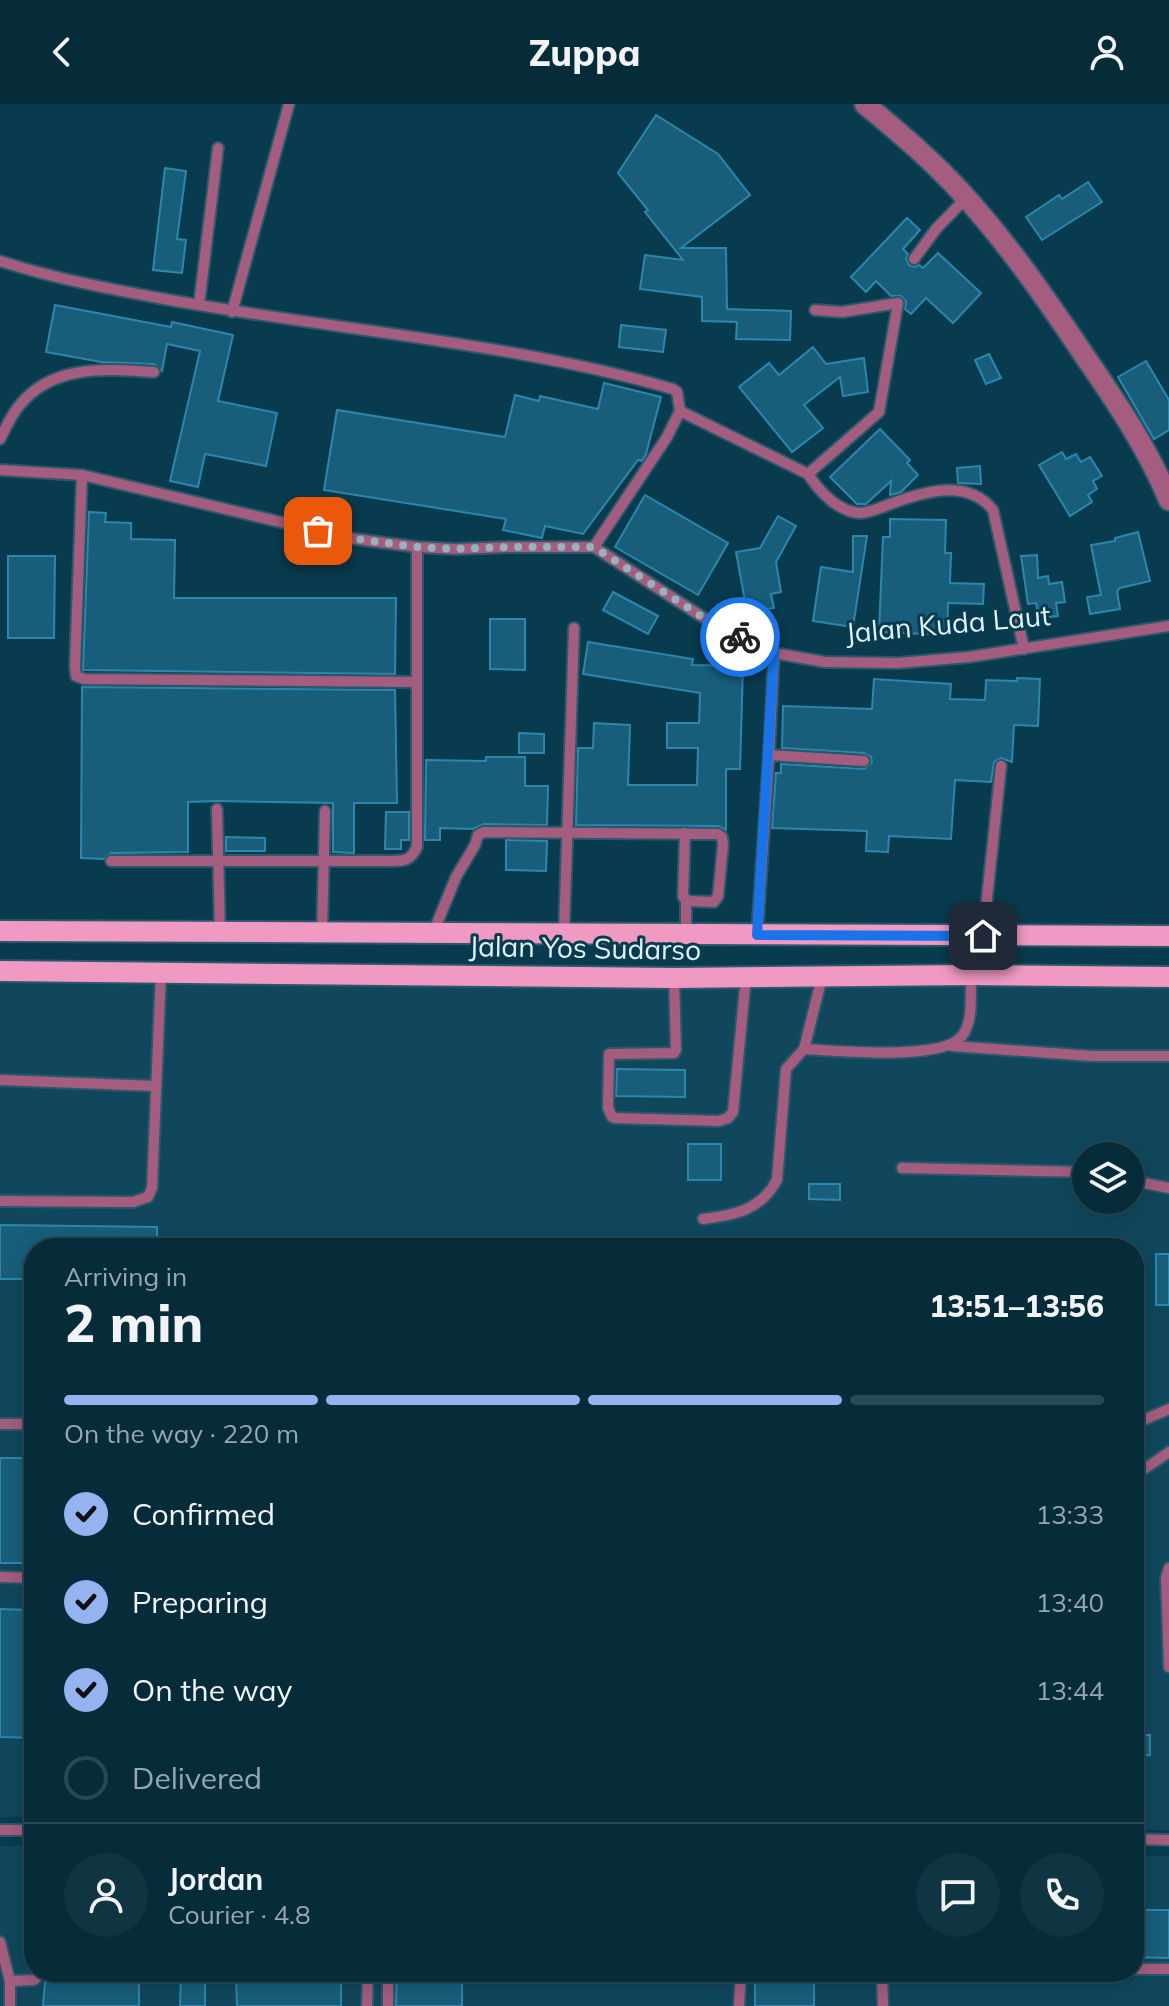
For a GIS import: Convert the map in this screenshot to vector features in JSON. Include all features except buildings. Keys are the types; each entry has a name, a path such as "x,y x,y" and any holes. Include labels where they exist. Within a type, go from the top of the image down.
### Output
{"main road":[{"name":"Jalan Yos Sudarso","path":"0,931 1169,936"},
{"name":"Jalan Yos Sudarso","path":"0,971 674,978 1169,977"}],"street":[{"path":"865,104 919,150 1000,238 1055,312 1164,476 1169,500"}],"lane":[{"path":"232,312 289,104"},
{"path":"199,305 218,148"},
{"path":"914,259 936,229 966,198"},
{"path":"0,261 55,277 232,312 600,369 673,389 680,401 680,411 667,437 594,547 417,547 348,538 82,475 0,470"},
{"path":"808,474 879,412 898,303 842,312 815,310"},
{"path":"0,439 17,407 32,391 51,381 73,372 112,369 154,372"},
{"path":"680,411 808,474 820,492 847,510 860,513 922,493 970,492 983,498 993,510 1024,649"},
{"path":"82,475 76,676 84,679 417,682"},
{"path":"111,861 406,861 413,856 417,847 417,547"},
{"name":"Jalan Kuda Laut","path":"594,547 718,627 774,653 825,662 898,663 1024,649 1169,626"},
{"path":"564,934 574,628"},
{"path":"757,935 774,653"},
{"path":"769,755 864,761"},
{"path":"983,936 1001,766"},
{"path":"217,809 220,932"},
{"path":"322,933 325,811"},
{"path":"433,935 456,877 478,835 484,832 718,834 722,837 723,845 716,900 686,900"},
{"path":"685,833 682,892 686,900 686,933"},
{"path":"0,1201 133,1202 148,1197 152,1188 161,972"},
{"path":"952,1046 969,1023 971,975"},
{"path":"674,978 676,1050 674,1053 609,1054 608,1108 612,1117 719,1121 733,1112 746,976"},
{"path":"703,1219 752,1208 769,1195 777,1180 786,1069 804,1049 822,977"},
{"path":"804,1049 878,1053 952,1046 1092,1056 1169,1056"},
{"path":"0,1080 156,1086"},
{"path":"902,1168 1072,1172"},
{"path":"1144,1183 1169,1188"},
{"path":"1144,1420 1169,1409"},
{"path":"0,1424 24,1424"},
{"path":"1144,1469 1169,1452"},
{"path":"1169,1568 1166,1578 1169,1667"},
{"path":"0,1577 24,1578"},
{"path":"0,1830 24,1830"},
{"path":"1144,1839 1169,1840"},
{"path":"0,1942 10,1981 10,2006"},
{"path":"1144,1969 1169,1969"},
{"path":"10,1981 24,1980"},
{"path":"367,2006 368,1982"},
{"path":"388,1982 388,2006"},
{"path":"739,2006 740,1982"},
{"path":"882,1982 883,2006"}],"shaded area":[{"path":"0,981 1169,984 1169,1830 1144,1830 1144,1238 24,1238 24,1817 0,1817"},
{"path":"0,1846 24,1846 24,1982 1144,1982 1144,1856 1169,1856 1169,2006 0,2006"}],"way so far":[{"path":"318,531 417,547 594,547 718,627 740,637"}],"route":[{"path":"740,637 774,653 757,935 983,936"}]}
